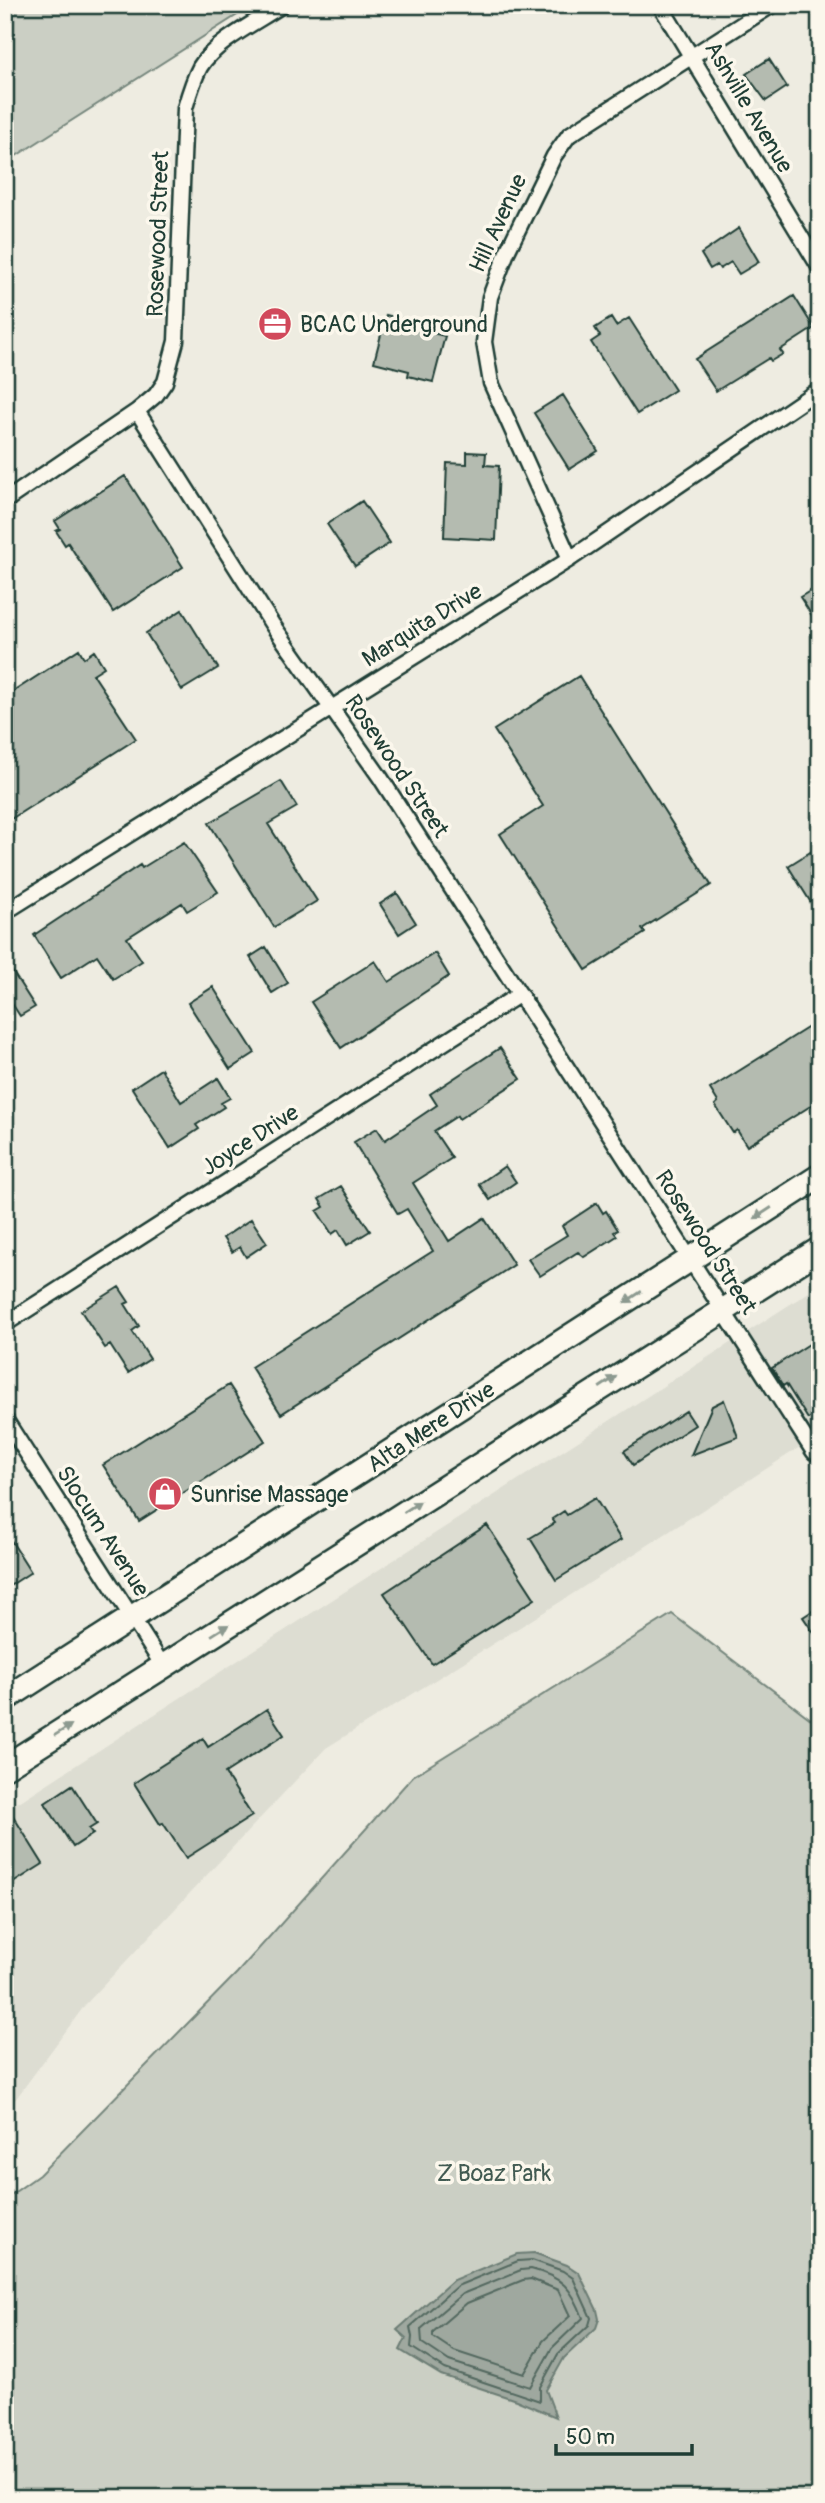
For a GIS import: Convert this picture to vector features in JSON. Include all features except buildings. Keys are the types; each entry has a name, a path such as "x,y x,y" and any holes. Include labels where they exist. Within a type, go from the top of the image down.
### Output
{"main road":[{"name":"Alta Mere Drive","path":"5,1699 820,1176"},
{"path":"5,1767 820,1249"}],"street":[{"name":"Rosewood Street","path":"282,5 214,50 201,65 192,85 185,108 176,341 165,382 156,395 137,411 272,624 380,777 814,1452"},
{"name":"Ashville Avenue","path":"660,5 820,268"},
{"name":"Hill Avenue","path":"570,559 491,383 484,342 490,297 507,252 554,156 569,135 772,5"},
{"name":"Marquita Drive","path":"5,912 570,559 820,389"},
{"path":"5,501 137,411"},
{"name":"Joyce Drive","path":"5,1324 520,994"},
{"name":"Slocum Avenue","path":"5,1419 163,1666"}],"shaded area":[{"path":"820,1285 820,1434 560,1602 326,1748 85,2005 15,2100 5,2106 5,1811"}],"green space":[{"path":"5,5 253,5 5,163"},
{"name":"Z Boaz Park","path":"672,1614 820,1726 820,2498 5,2498 5,2199 39,2175 237,1973 413,1776"}],"water":[{"path":"534,2253 567,2265 579,2273 599,2319 596,2328 564,2358 546,2390 556,2417 516,2400 441,2375 400,2350 406,2338 397,2330 453,2280 517,2254"}],"place":[{"name":"BCAC Underground","path":"275,324"},
{"name":"Sunrise Massage","path":"165,1494"}]}
